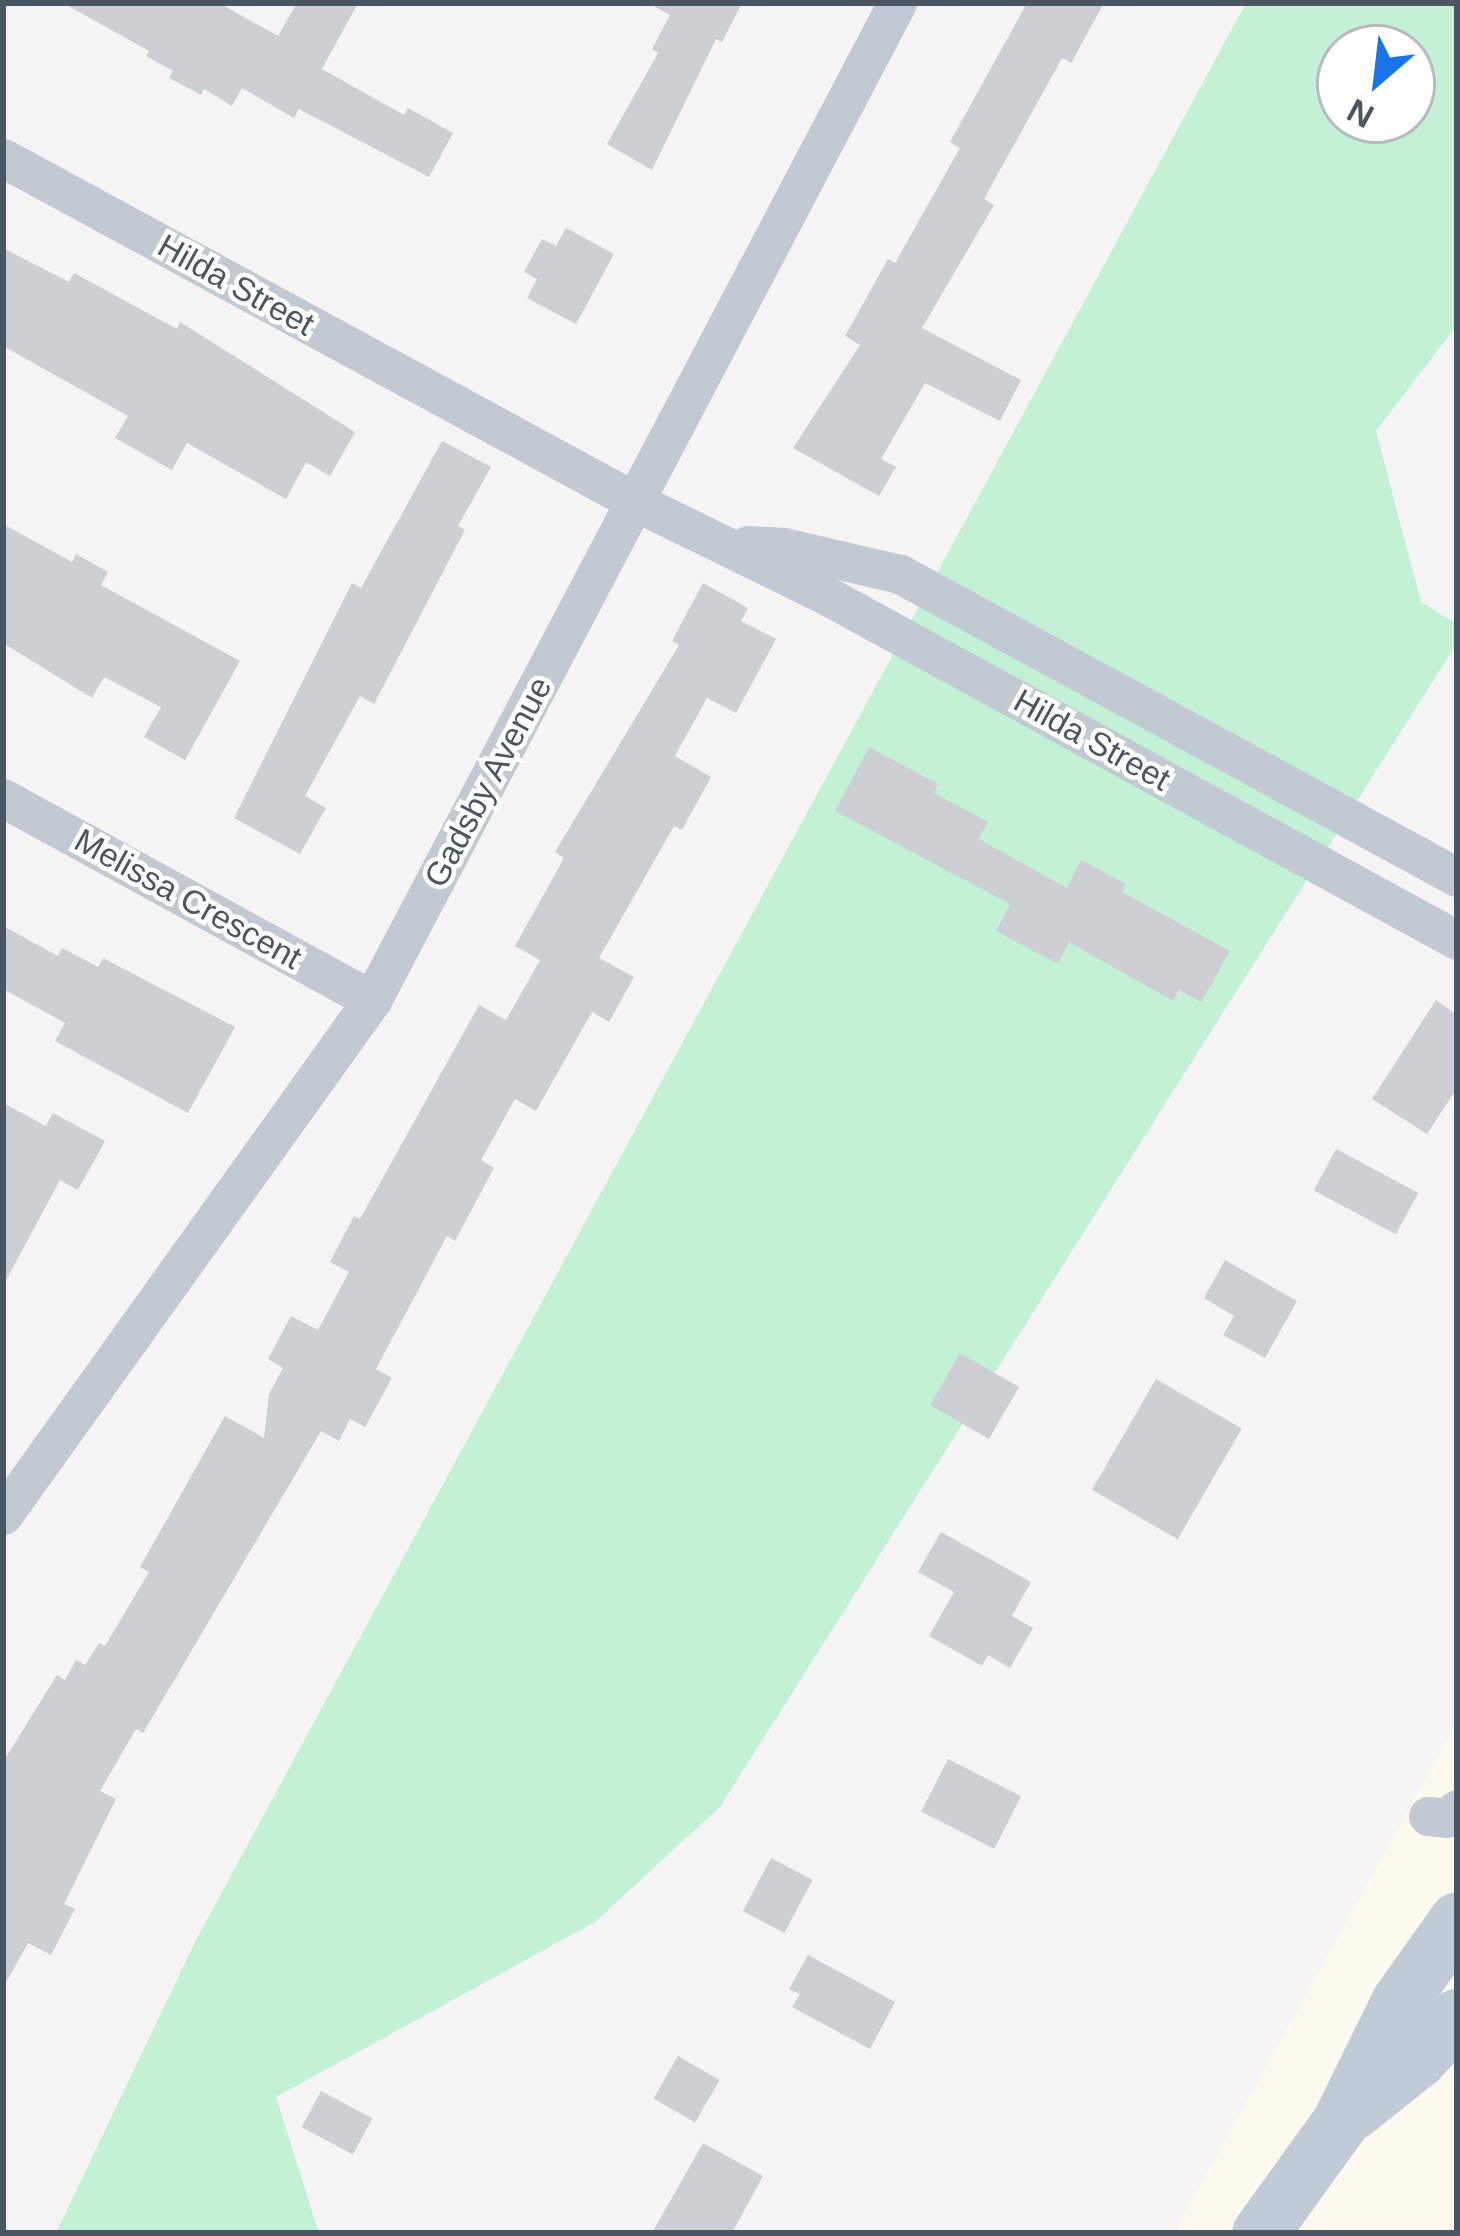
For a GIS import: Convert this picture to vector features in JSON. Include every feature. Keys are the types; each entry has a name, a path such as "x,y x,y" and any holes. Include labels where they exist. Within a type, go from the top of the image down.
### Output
{"main road":[{"path":"1260,2233 1340,2122 1400,2002 1457,1920"},
{"path":"1340,2122 1417,2060 1457,2017"}],"street":[{"name":"Gadsby Avenue","path":"3,1515 373,1000 897,3"},
{"name":"Hilda Street","path":"3,158 1457,940"},
{"name":"Hilda Street","path":"724,544 783,547 900,574 1457,877"},
{"name":"Melissa Crescent","path":"3,798 373,1000"}],"shaded area":[{"path":"1457,1722 1457,2233 1174,2233"}],"green space":[{"path":"1246,3 1457,3 1457,325 1376,431 1421,602 1457,624 1457,643 720,1807 595,1922 276,2097 319,2233 56,2233 196,1940"}],"building":[{"path":"63,3 219,3 278,36 297,3 358,3 322,69 404,115 408,108 453,133 429,177 299,109 294,118 242,88 232,106 204,89 201,95 169,78 173,71 146,56 149,51"},
{"path":"648,3 742,3 722,42 716,39 652,170 607,144 658,53 652,49 670,15"},
{"path":"1027,3 1104,3 1071,63 1062,58 984,199 994,205 922,328 1021,380 1000,421 925,383 881,459 896,467 879,496 793,448 860,345 845,336 888,259 895,263 960,148 950,142"},
{"path":"566,228 614,254 576,324 527,298 537,279 524,272 542,239 556,246"},
{"path":"3,248 69,282 74,273 177,329 180,322 355,432 330,476 306,462 286,499 187,443 172,470 115,438 128,416 3,346"},
{"path":"442,441 491,467 458,526 465,530 374,704 360,696 305,796 326,808 300,854 234,818 352,583 361,588"},
{"path":"3,524 72,562 76,554 108,572 101,585 240,661 185,760 144,737 161,707 104,677 92,698 3,643"},
{"path":"703,583 748,608 741,621 776,639 736,713 707,698 675,756 711,777 682,830 674,826 599,958 634,977 609,1022 592,1012 536,1111 515,1099 481,1160 494,1168 455,1241 447,1236 376,1369 392,1378 365,1427 350,1419 339,1441 321,1431 143,1733 136,1729 100,1791 116,1799 64,1904 75,1909 51,1955 28,1943 3,1988 3,1762 57,1675 65,1680 76,1660 85,1665 99,1643 105,1646 149,1572 140,1567 225,1416 264,1438 269,1394 283,1368 268,1359 291,1316 318,1330 349,1272 330,1262 354,1216 360,1219 479,1005 506,1020 540,960 515,946 564,858 555,852 679,645 672,641"},
{"path":"869,747 938,784 934,793 988,822 979,839 1067,888 1081,860 1126,884 1122,892 1230,951 1201,1002 1179,990 1173,1001 1069,942 1058,964 996,931 1010,904 835,811"},
{"path":"3,926 58,956 62,948 98,967 103,958 235,1027 188,1113 55,1041 65,1023 3,989"},
{"path":"1436,1000 1457,1015 1457,1088 1427,1134 1372,1099"},
{"path":"3,1103 46,1126 53,1113 105,1141 78,1190 60,1180 3,1286"},
{"path":"1336,1149 1418,1193 1396,1234 1314,1190"},
{"path":"1225,1260 1297,1301 1265,1358 1223,1335 1234,1316 1204,1298"},
{"path":"960,1353 1019,1387 989,1439 930,1405"},
{"path":"1156,1379 1242,1428 1178,1539 1092,1490"},
{"path":"941,1532 1031,1582 1012,1616 1033,1628 1010,1668 988,1655 982,1666 929,1636 954,1592 918,1572"},
{"path":"948,1759 1021,1796 994,1849 921,1812"},
{"path":"771,1858 812,1880 784,1933 743,1911"},
{"path":"808,1955 895,2002 870,2049 792,2007 800,1994 789,1989"},
{"path":"678,2056 720,2080 695,2122 654,2098"},
{"path":"321,2091 372,2118 353,2154 302,2127"},
{"path":"703,2143 763,2176 732,2233 652,2233"}]}
